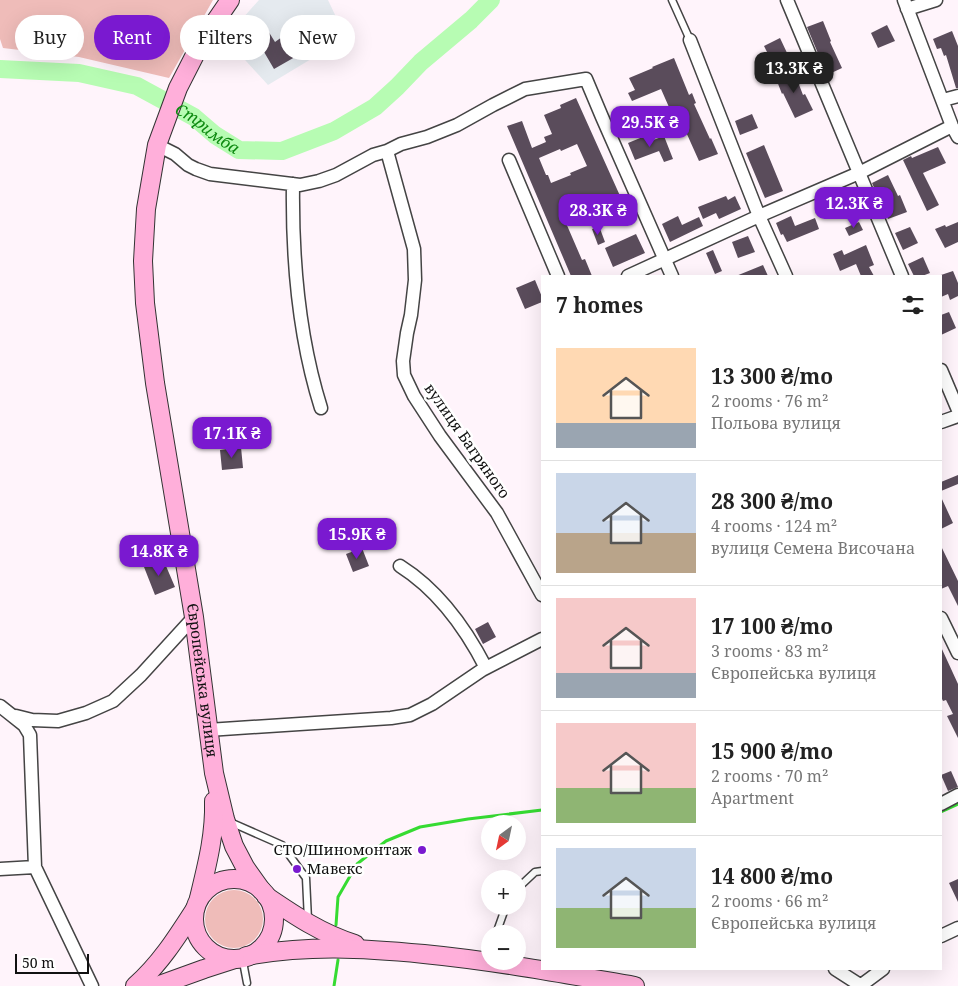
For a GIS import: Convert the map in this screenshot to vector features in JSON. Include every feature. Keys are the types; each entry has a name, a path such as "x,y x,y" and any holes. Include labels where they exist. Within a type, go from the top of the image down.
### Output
{"main road":[{"name":"Європейська вулиця","path":"214,773 194,617 155,383 145,303 143,261 146,209 157,145 178,88 202,41 230,0"},
{"path":"157,986 252,954 266,942 272,931 274,918 269,900 245,867 234,846 224,819 214,773"},
{"path":"214,773 214,818 210,854 195,913 195,925 202,942 216,954 228,958 303,949 375,949 488,959 541,969"},
{"path":"135,986 158,963 177,938 202,896 210,887 227,880 246,881 257,886 308,924 341,940 375,949"},
{"path":"548,970 635,986"}],"street":[{"path":"787,0 902,275"},
{"path":"630,275 759,216 955,131 905,5 936,0"},
{"path":"690,40 759,216 786,275"},
{"path":"157,145 175,154 188,165 210,174 300,185 336,175 366,158 457,125 525,90 586,79 672,275"},
{"path":"943,100 958,96"},
{"name":"вулиця Багряного","path":"387,151 414,249 415,280 403,361 404,375 414,396 440,436 497,513 541,592"},
{"path":"509,160 558,275"},
{"path":"292,184 294,271 302,330 314,386 321,408"},
{"path":"942,372 958,410"},
{"path":"942,422 958,416"},
{"path":"400,566 437,596 474,646 486,668"},
{"path":"6,715 32,720 58,721 86,713 113,701 141,675 194,617"},
{"path":"942,620 958,653"},
{"path":"208,730 391,718 410,715 432,704 486,668 541,640"},
{"path":"0,706 6,715 24,725 30,735 35,867 92,986"},
{"path":"942,803 958,795"},
{"path":"0,870 35,867"},
{"path":"942,936 958,928"},
{"path":"836,970 860,986 882,970"}],"lane":[{"path":"672,0 690,40"},
{"path":"224,819 282,845 306,878 308,924"},
{"path":"526,880 535,872 541,870"},
{"path":"243,957 247,983"}],"shaded area":[{"path":"0,0 213,0 205,15 180,15 180,58 169,78 84,58 84,15 15,15 15,49 3,48 0,39"},
{"path":"259,0 328,0 335,15 280,15 280,60 309,60 268,85 245,60 270,60 270,15 246,15"},
{"path":"234,890 245,892 258,903 263,919 261,930 250,943 234,948 223,946 210,935 205,919 207,908 218,895"}],"building":[{"path":"823,21 842,68 827,75 807,27"},
{"path":"887,25 895,41 878,48 871,33"},
{"path":"952,31 958,46 958,88 956,88 946,55 944,56 941,48 937,49 933,39"},
{"path":"270,34 275,42 280,38 280,60 290,60 274,69 269,60"},
{"path":"780,38 788,55 772,62 764,46"},
{"path":"674,58 689,95 692,93 696,103 694,104 718,154 699,161 677,112 672,114 661,89 632,101 628,93 635,90 629,78"},
{"path":"793,69 803,95 805,94 813,110 795,118 775,76"},
{"path":"576,98 621,198 604,206 603,203 567,218 569,222 566,223 582,260 585,259 592,275 571,275 507,126 522,121 532,148 546,142 544,137 552,134 544,115 561,108 560,105","holes":["577,144 587,166 570,173 571,175 551,183 539,158"]},
{"path":"752,114 758,128 740,135 735,121"},
{"path":"645,136 648,142 664,136 673,159 664,162 659,151 635,160 628,143"},
{"path":"764,145 783,191 765,198 746,153"},
{"path":"938,147 946,163 923,173 939,205 927,211 903,160"},
{"path":"888,175 898,196 900,195 907,212 888,219 872,183"},
{"path":"726,196 728,200 735,196 741,209 719,219 716,213 703,219 698,207"},
{"path":"678,216 682,225 699,217 703,226 670,242 662,224"},
{"path":"791,216 795,226 815,218 819,229 787,242 783,234 781,235 776,223"},
{"path":"859,222 863,230 849,236 845,228"},
{"path":"958,222 958,242 945,248 935,229"},
{"path":"599,226 605,242 598,245 592,229"},
{"path":"910,227 918,243 903,250 895,233"},
{"path":"636,234 645,253 613,267 605,248"},
{"path":"748,236 755,252 738,258 732,242"},
{"path":"866,245 874,265 869,267 873,275 861,275 856,264 840,271 833,254 842,250 844,255"},
{"path":"713,250 722,271 715,274 706,253"},
{"path":"923,257 930,273 914,275 908,264"},
{"path":"763,265 768,275 738,275"},
{"path":"953,271 958,283 958,296 950,300 948,294 942,297 941,275"},
{"path":"535,280 541,295 541,302 525,309 516,288"},
{"path":"949,312 956,328 942,335 942,315"},
{"path":"241,447 243,468 222,470 220,450"},
{"path":"958,475 958,484 942,491 942,482"},
{"path":"942,499 953,523 942,528"},
{"path":"362,548 369,566 353,572 346,554"},
{"path":"942,548 958,581 958,606 948,586 942,589"},
{"path":"163,559 175,587 155,595 144,567"},
{"path":"488,622 496,637 483,644 475,629"},
{"path":"942,649 958,684 958,738 947,716 953,714 946,700 943,701"},
{"path":"951,771 958,787 948,791 942,775"},
{"path":"958,879 958,902 949,883"}],"waterway":[{"name":"Стримба","path":"0,69 79,73 137,86 194,117 215,135 239,150 282,151 334,131 375,107 421,62 471,20 491,0"},
{"path":"942,812 958,804"},
{"path":"336,925 338,897 357,864 386,841 420,827 541,810"},
{"path":"334,986 338,960"}],"place":[{"name":"СТО/Шиномонтаж","path":"422,850"},
{"name":"Мавекс","path":"297,869"}]}
